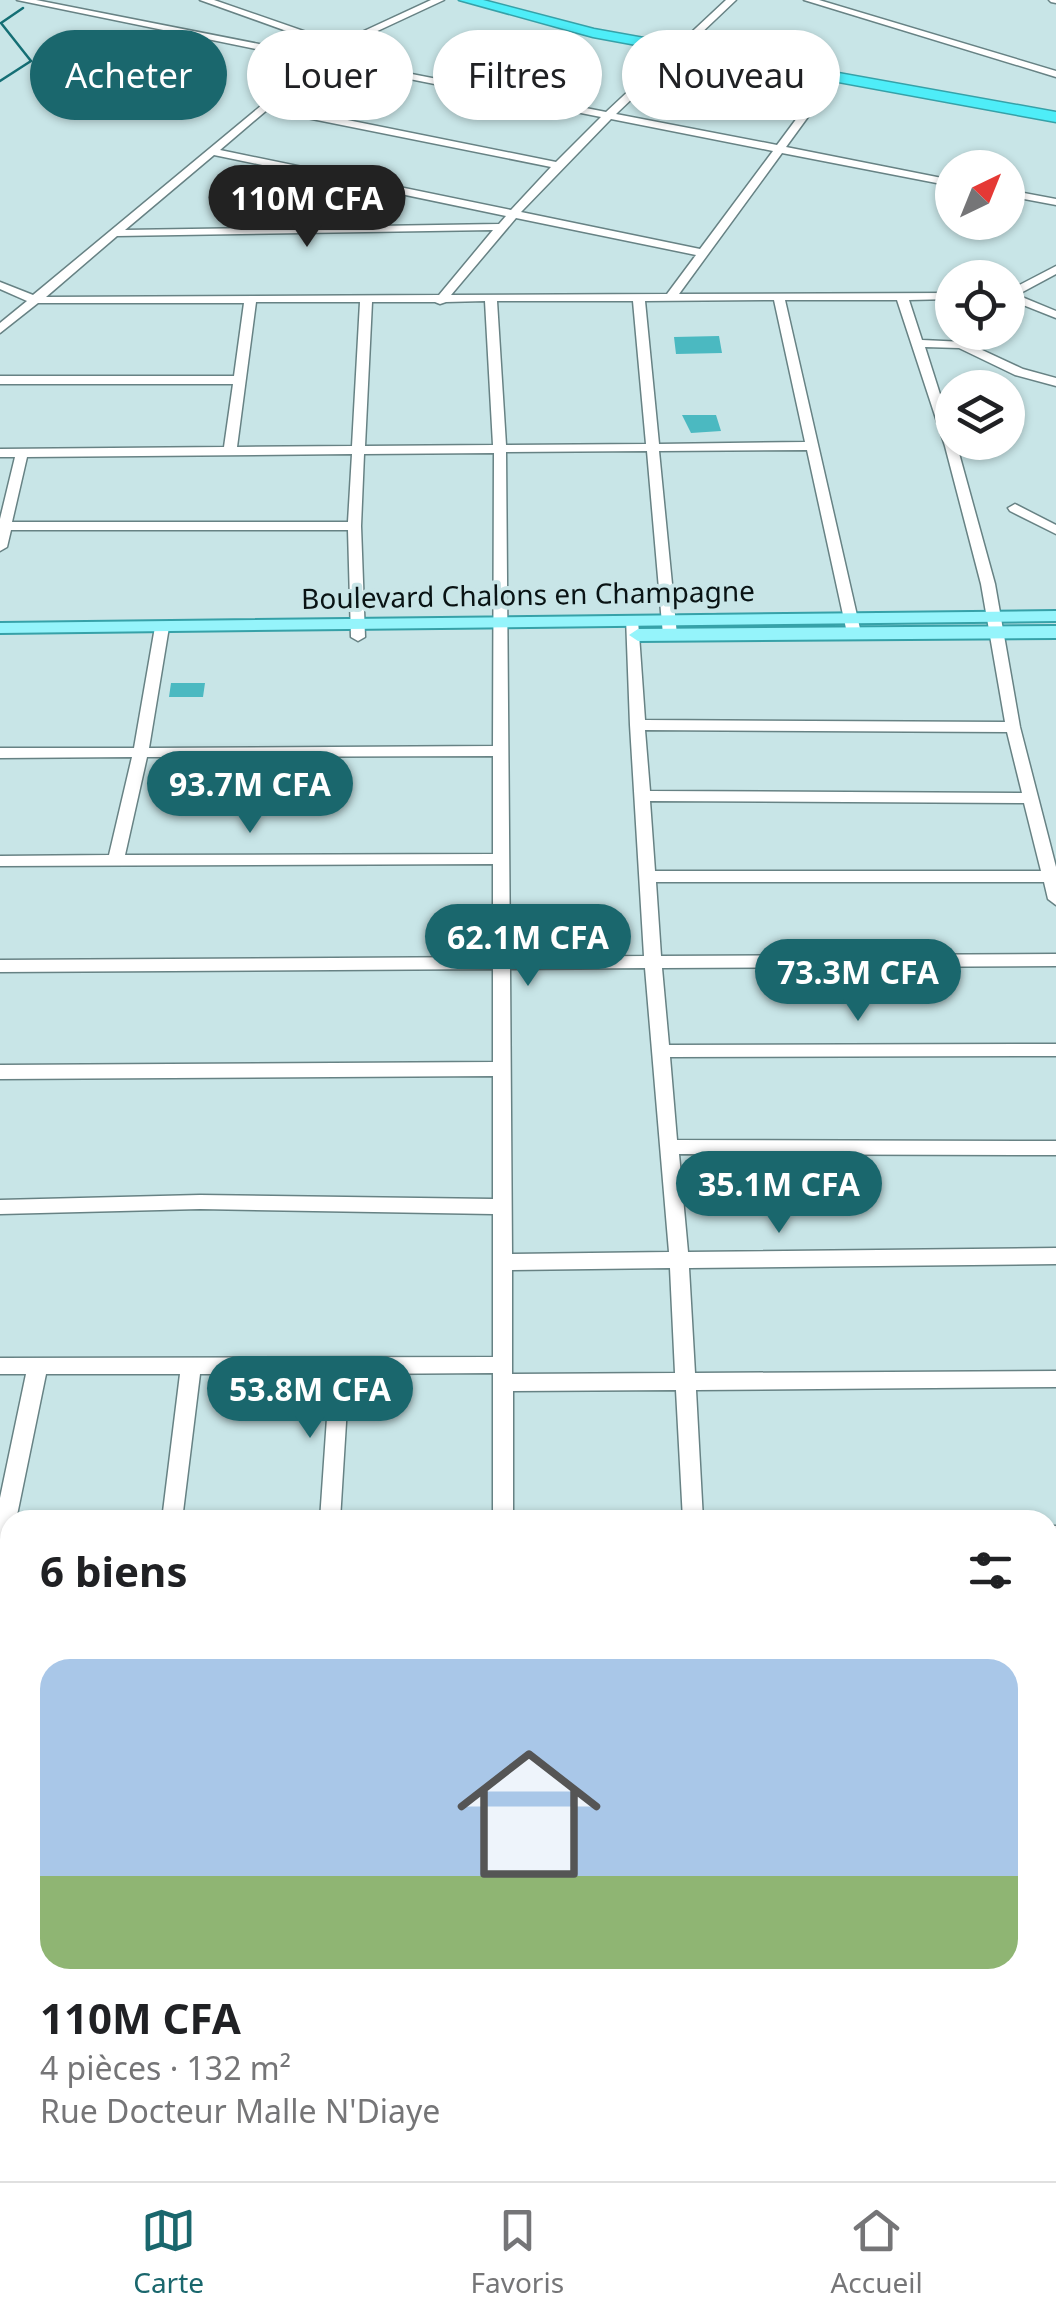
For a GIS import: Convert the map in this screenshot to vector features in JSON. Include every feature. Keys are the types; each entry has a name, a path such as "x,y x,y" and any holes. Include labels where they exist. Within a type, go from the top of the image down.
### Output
{"highway":[{"path":"466,0 622,38"},
{"path":"840,78 1056,117"}],"main road":[{"name":"Boulevard Chalons en Champagne","path":"0,639 160,632 996,624 1056,616"},
{"name":"Boulevard Chalons en Champagne","path":"996,624 1056,632"},
{"name":"Boulevard Chalons en Champagne","path":"0,628 160,632"}],"street":[{"path":"22,0 247,47"},
{"path":"56,9 76,0"},
{"path":"205,0 292,30"},
{"path":"373,30 439,0"},
{"path":"698,30 730,0"},
{"path":"809,0 1056,74"},
{"path":"413,79 935,180"},
{"path":"440,301 509,214 622,101"},
{"path":"0,329 251,120"},
{"path":"327,120 556,165"},
{"path":"669,298 800,120"},
{"path":"212,152 700,252"},
{"path":"1025,196 1056,202"},
{"path":"115,233 498,227"},
{"path":"1025,286 1056,269"},
{"path":"0,285 34,300 935,296"},
{"path":"902,296 951,446 996,624 1013,727 1056,899"},
{"path":"779,298 851,624"},
{"path":"638,299 669,627"},
{"path":"491,300 500,449 502,1510"},
{"path":"230,449 250,301"},
{"path":"358,630 354,526 366,301"},
{"path":"1025,302 1056,315"},
{"path":"917,343 961,344 1019,372 1056,382"},
{"path":"0,380 240,380"},
{"path":"0,453 814,446"},
{"path":"0,547 22,452"},
{"path":"1016,508 1056,530"},
{"path":"6,526 354,526"},
{"path":"632,628 653,964 679,1261 692,1510"},
{"path":"116,860 141,751 160,632"},
{"path":"637,725 1013,727"},
{"path":"0,753 500,751"},
{"path":"642,796 1030,798"},
{"path":"0,861 500,859"},
{"path":"648,877 1052,876"},
{"path":"0,966 1056,960"},
{"path":"661,1051 1056,1050"},
{"path":"0,1072 501,1069"},
{"path":"670,1147 1056,1148"},
{"path":"0,1207 200,1202 502,1207"},
{"path":"502,1262 1056,1256"},
{"path":"173,1510 191,1364"},
{"path":"8,1510 38,1365"},
{"path":"0,1366 340,1365 686,1382 1056,1378"},
{"path":"331,1510 340,1365"}],"building":[{"path":"719,336 722,353 676,354 674,337"},
{"path":"682,415 716,415 721,431 691,433"},
{"path":"171,683 205,683 203,697 169,697"}],"waterway":[{"path":"0,81 31,61 1,23 23,8"}]}
